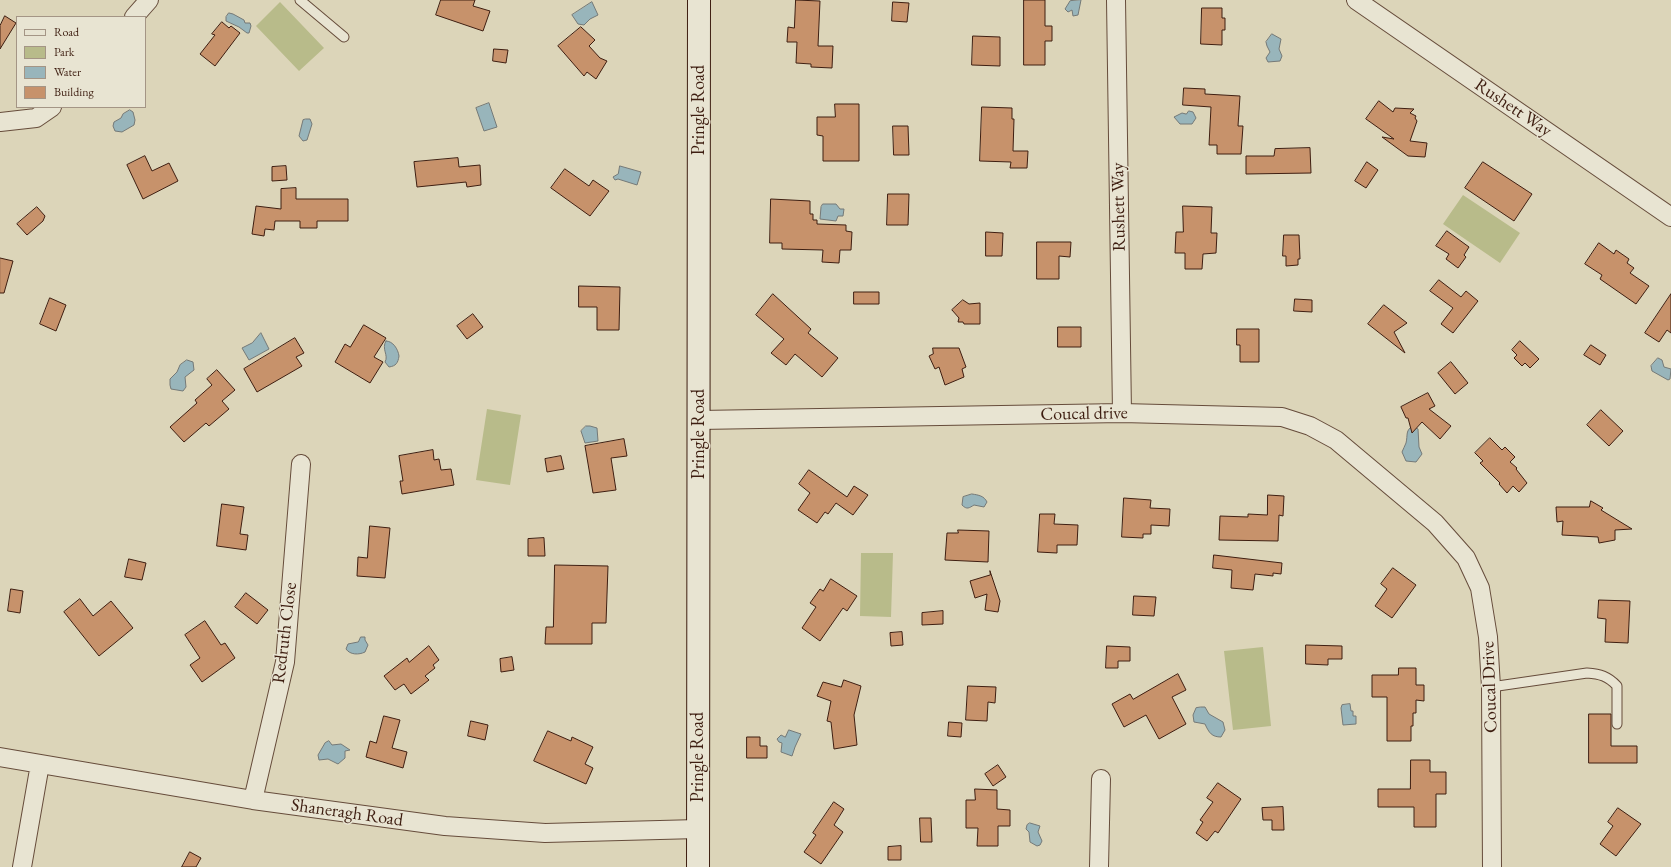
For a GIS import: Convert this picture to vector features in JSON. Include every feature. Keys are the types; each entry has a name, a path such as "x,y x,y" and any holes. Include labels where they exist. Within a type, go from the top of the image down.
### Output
{"street":[{"path":"135,16 150,0"},
{"name":"Pringle Road","path":"698,867 699,0"},
{"name":"Rushett Way","path":"1116,0 1122,413"},
{"name":"Rushett Way","path":"1356,0 1671,217"},
{"path":"0,122 36,118 51,108"},
{"name":"Coucal drive","path":"699,420 1122,413 1282,417 1310,426 1336,440 1435,524"},
{"name":"Redruth Close","path":"253,800 285,662 301,464"},
{"name":"Coucal Drive","path":"1435,524 1466,558 1480,588 1488,637 1492,687 1492,867"},
{"name":"Shaneragh Road","path":"0,757 253,800 445,826 545,833 698,829"},
{"path":"22,867 40,764"},
{"path":"1099,867 1101,779"}],"lane":[{"path":"300,0 344,37"},
{"path":"1492,687 1586,674 1600,674 1610,679 1617,686 1617,724"}],"green space":[{"path":"280,2 324,48 299,71 256,26"},
{"path":"1463,195 1520,233 1500,263 1443,224"},
{"path":"487,409 521,415 510,485 476,480"},
{"path":"861,553 893,553 891,617 860,616"},
{"path":"1263,647 1271,726 1233,730 1224,651"}],"water":[{"path":"1081,0 1078,15 1073,16 1072,10 1068,12 1065,9 1070,1"},
{"path":"592,2 598,15 590,19 584,25 578,24 572,15"},
{"path":"229,13 244,20 245,23 250,23 251,26 249,33 226,21 226,17"},
{"path":"1272,34 1281,39 1279,49 1282,56 1280,61 1268,62 1266,58 1270,52 1266,42"},
{"path":"489,103 497,127 484,131 476,108"},
{"path":"130,110 133,112 135,120 134,125 122,132 115,131 113,126 114,122"},
{"path":"1189,111 1193,112 1196,118 1192,124 1180,124 1174,117 1182,113 1186,114"},
{"path":"310,119 312,124 307,140 303,141 299,136 303,120"},
{"path":"620,166 641,172 637,185 618,179 615,180 613,177 618,174"},
{"path":"823,204 836,204 840,209 844,209 843,216 838,216 836,221 820,219 821,207"},
{"path":"261,333 269,349 249,360 242,348 252,343"},
{"path":"386,341 391,342 395,346 399,356 396,364 389,367 385,362 386,357 384,347"},
{"path":"1658,358 1662,360 1664,367 1671,369 1670,379 1668,380 1652,371 1651,366"},
{"path":"187,360 193,362 194,370 185,377 186,387 183,391 171,389 170,379 177,372 180,365"},
{"path":"586,426 597,428 598,441 585,443 581,431"},
{"path":"1413,426 1418,429 1419,447 1422,454 1416,462 1406,461 1402,452 1406,443 1408,431"},
{"path":"972,494 979,495 984,498 987,502 984,507 974,505 967,508 962,505 963,497"},
{"path":"361,637 365,637 368,645 365,652 355,654 346,649 348,644 358,642"},
{"path":"1350,704 1351,711 1353,711 1353,716 1356,716 1356,724 1343,725 1342,705"},
{"path":"1205,707 1209,714 1223,722 1225,730 1221,737 1211,734 1205,724 1194,722 1193,715 1196,708"},
{"path":"789,730 801,734 792,756 781,752 782,743 777,739 781,735 785,737"},
{"path":"329,741 332,745 341,744 350,750 345,751 345,758 338,764 328,759 319,760 318,755 325,743"},
{"path":"1030,823 1040,826 1038,832 1042,841 1040,845 1037,846 1030,842 1029,832 1026,829 1027,825"}],"building":[{"path":"441,0 475,0 473,6 490,11 483,31 436,15"},
{"path":"796,0 820,1 818,46 833,46 832,68 811,67 811,64 796,63 797,42 787,42 788,27 794,28"},
{"path":"1024,0 1045,0 1045,26 1052,26 1052,41 1045,41 1045,65 1024,65"},
{"path":"893,2 909,3 907,22 892,21"},
{"path":"1202,8 1222,8 1222,18 1225,18 1225,30 1222,30 1222,45 1201,44"},
{"path":"5,16 16,23 0,49 0,26"},
{"path":"222,22 229,28 231,26 240,33 215,66 200,54 215,35 212,34"},
{"path":"581,27 595,40 589,46 600,58 607,61 596,79 587,72 584,76 558,46"},
{"path":"973,36 1000,37 1000,66 972,65"},
{"path":"494,49 508,50 506,63 493,61"},
{"path":"1184,88 1205,89 1205,94 1240,96 1238,126 1243,126 1241,154 1217,154 1217,145 1209,145 1211,107 1183,105"},
{"path":"1379,101 1393,112 1395,108 1414,109 1410,113 1416,116 1415,118 1417,121 1410,141 1427,143 1425,157 1408,156 1382,137 1394,139 1366,119"},
{"path":"835,104 859,104 859,161 823,161 823,136 817,135 817,117 835,117"},
{"path":"982,107 1012,108 1012,119 1014,119 1013,151 1028,151 1027,168 1010,168 1011,162 980,161"},
{"path":"893,126 908,126 909,155 894,155"},
{"path":"1310,148 1311,173 1246,174 1246,156 1274,156 1275,149"},
{"path":"145,156 152,171 169,163 178,181 143,199 127,165"},
{"path":"458,158 459,167 480,165 481,185 467,187 466,182 417,187 414,162"},
{"path":"1367,162 1378,170 1366,188 1355,181"},
{"path":"1483,162 1532,194 1514,221 1465,188"},
{"path":"286,166 287,180 272,181 272,167"},
{"path":"565,169 589,186 593,180 609,191 590,216 551,188"},
{"path":"296,188 296,199 348,199 348,221 317,221 317,228 300,228 300,221 275,221 274,230 265,229 264,236 252,234 256,206 281,209 281,189"},
{"path":"888,194 909,194 908,225 887,225"},
{"path":"771,199 810,201 810,214 813,214 813,220 817,220 817,224 846,225 846,231 852,232 851,250 840,250 839,263 822,262 823,250 782,249 782,243 770,243"},
{"path":"1183,206 1212,207 1211,233 1217,233 1216,253 1203,254 1202,269 1185,269 1185,253 1175,253 1176,232 1183,232"},
{"path":"37,207 45,216 43,221 27,235 17,224"},
{"path":"1447,231 1469,247 1464,255 1466,257 1458,268 1446,259 1449,254 1436,246"},
{"path":"986,232 1003,233 1002,256 986,256"},
{"path":"1284,235 1299,235 1300,259 1298,259 1298,265 1286,266 1286,256 1283,256"},
{"path":"1037,242 1071,242 1070,257 1059,256 1059,279 1037,279"},
{"path":"1599,243 1614,254 1616,250 1629,259 1627,263 1634,268 1630,273 1649,286 1636,304 1600,279 1602,275 1585,264"},
{"path":"0,258 13,261 4,293 0,293"},
{"path":"1439,280 1461,297 1466,291 1478,301 1453,333 1441,324 1453,308 1430,291"},
{"path":"579,286 620,287 619,330 597,330 597,307 579,307"},
{"path":"854,292 879,292 879,304 854,304"},
{"path":"773,294 811,329 808,333 838,358 822,377 795,354 786,365 771,353 784,339 756,315"},
{"path":"1671,294 1671,333 1667,330 1659,342 1645,333"},
{"path":"50,298 66,305 56,331 40,324"},
{"path":"1295,299 1312,300 1312,312 1294,311"},
{"path":"963,300 969,304 980,303 980,324 964,324 963,322 958,322 959,318 952,310"},
{"path":"1384,305 1407,323 1394,332 1405,353 1368,324"},
{"path":"473,314 483,327 467,339 457,326"},
{"path":"364,325 386,338 374,357 383,362 370,383 335,362 345,344 350,347"},
{"path":"1058,327 1081,327 1081,347 1058,347"},
{"path":"1237,329 1259,329 1259,362 1240,362 1240,345 1237,345"},
{"path":"295,338 304,353 296,357 302,366 257,392 244,369"},
{"path":"1520,341 1539,359 1530,368 1525,363 1522,366 1514,358 1517,355 1512,350"},
{"path":"1591,345 1606,355 1600,365 1584,355"},
{"path":"933,348 959,348 966,367 962,369 964,377 945,385 939,367 935,369 929,356 933,354"},
{"path":"1451,362 1468,383 1455,394 1438,373"},
{"path":"217,370 235,390 222,401 229,409 209,426 206,423 184,442 170,427 197,403 195,400 212,385 207,379"},
{"path":"1428,393 1435,406 1429,409 1451,426 1440,439 1422,422 1412,433 1408,418 1406,418 1401,407"},
{"path":"1601,410 1623,431 1609,446 1587,425"},
{"path":"1490,438 1502,450 1505,447 1515,457 1510,462 1517,468 1516,469 1527,483 1519,492 1513,486 1507,493 1499,484 1500,483 1480,463 1483,461 1475,453"},
{"path":"624,439 627,456 611,458 616,490 593,493 585,446"},
{"path":"433,450 434,460 439,459 441,470 451,469 454,485 402,494 400,481 403,481 399,456"},
{"path":"561,456 564,469 547,472 545,459"},
{"path":"809,470 847,497 854,486 868,495 853,515 836,503 828,514 825,512 817,523 798,510 810,493 799,484"},
{"path":"1268,495 1284,496 1283,516 1279,515 1278,541 1219,540 1220,516 1248,517 1248,514 1267,515"},
{"path":"1124,498 1151,500 1150,508 1170,509 1169,526 1151,525 1151,534 1143,534 1143,538 1122,537"},
{"path":"1591,501 1603,508 1601,510 1632,529 1615,530 1615,540 1599,543 1598,537 1562,535 1563,521 1557,522 1556,507 1589,507"},
{"path":"222,504 244,507 240,534 248,535 246,550 217,546"},
{"path":"1040,514 1055,514 1054,524 1078,525 1077,545 1057,545 1057,553 1038,552"},
{"path":"370,526 390,528 385,578 357,576 358,557 367,558"},
{"path":"958,530 989,531 988,562 945,560 947,533 958,533"},
{"path":"544,538 545,556 528,556 528,539"},
{"path":"1214,555 1282,563 1281,574 1273,573 1273,576 1255,574 1253,590 1231,588 1232,570 1213,568"},
{"path":"129,559 146,563 142,580 125,577"},
{"path":"555,565 608,566 606,623 592,623 592,644 545,644 546,627 553,627"},
{"path":"1393,568 1416,585 1392,618 1375,606 1387,589 1381,584"},
{"path":"990,571 1000,601 998,612 985,610 987,594 975,598 970,581 990,575"},
{"path":"831,579 857,596 847,611 843,608 820,641 802,628 816,607 810,603 820,589 823,591"},
{"path":"11,589 23,591 20,613 8,611"},
{"path":"246,593 268,610 257,624 235,607"},
{"path":"1134,596 1156,597 1154,616 1133,615"},
{"path":"80,599 93,616 111,601 133,628 99,656 64,612"},
{"path":"1599,600 1630,601 1628,643 1605,642 1606,619 1598,618"},
{"path":"943,611 943,624 922,625 922,613"},
{"path":"205,621 221,645 225,643 235,658 202,682 190,665 200,658 185,635"},
{"path":"902,632 903,645 891,646 890,633"},
{"path":"1306,645 1342,646 1342,659 1328,659 1328,665 1306,664"},
{"path":"429,646 439,660 433,665 435,668 425,676 429,680 411,694 404,684 395,690 384,676 407,658 409,662"},
{"path":"1107,646 1130,647 1130,661 1118,661 1118,668 1106,668"},
{"path":"512,657 514,670 501,672 500,659"},
{"path":"1399,668 1416,668 1416,685 1424,685 1424,701 1416,700 1416,713 1413,713 1413,726 1411,726 1411,741 1387,741 1387,697 1372,697 1372,675 1398,675"},
{"path":"1178,674 1186,690 1172,697 1186,724 1159,739 1146,715 1124,727 1112,704 1130,694 1133,699"},
{"path":"844,680 861,686 854,715 857,745 834,749 831,722 827,721 831,701 817,696 823,682 841,687"},
{"path":"968,686 996,687 995,703 988,702 987,721 966,720"},
{"path":"1589,714 1611,714 1611,746 1637,746 1637,763 1589,763"},
{"path":"384,716 400,720 392,748 407,752 403,768 366,757 370,741 376,743"},
{"path":"471,721 488,725 485,740 468,736"},
{"path":"949,722 962,723 961,737 948,736"},
{"path":"548,731 571,741 572,737 593,747 585,764 593,768 586,784 534,761"},
{"path":"747,737 760,737 760,746 767,746 767,758 747,758"},
{"path":"1411,760 1430,760 1430,772 1446,772 1446,794 1436,794 1436,827 1414,827 1414,807 1378,807 1378,789 1410,789"},
{"path":"998,765 1006,777 993,786 985,774"},
{"path":"1218,783 1241,799 1218,833 1215,831 1207,841 1196,833 1203,822 1200,820 1213,802 1207,798"},
{"path":"975,789 997,790 997,809 1010,810 1010,826 998,826 998,846 977,846 978,828 966,828 966,800 975,800"},
{"path":"834,802 844,809 834,825 843,832 821,864 804,852 816,835 813,833"},
{"path":"1283,807 1284,830 1272,830 1272,820 1263,820 1262,808"},
{"path":"1618,808 1641,824 1616,856 1600,844 1613,826 1608,822"},
{"path":"920,818 931,818 932,842 921,842"},
{"path":"901,846 901,860 888,860 888,847"},
{"path":"190,852 201,858 196,867 182,867"}]}
